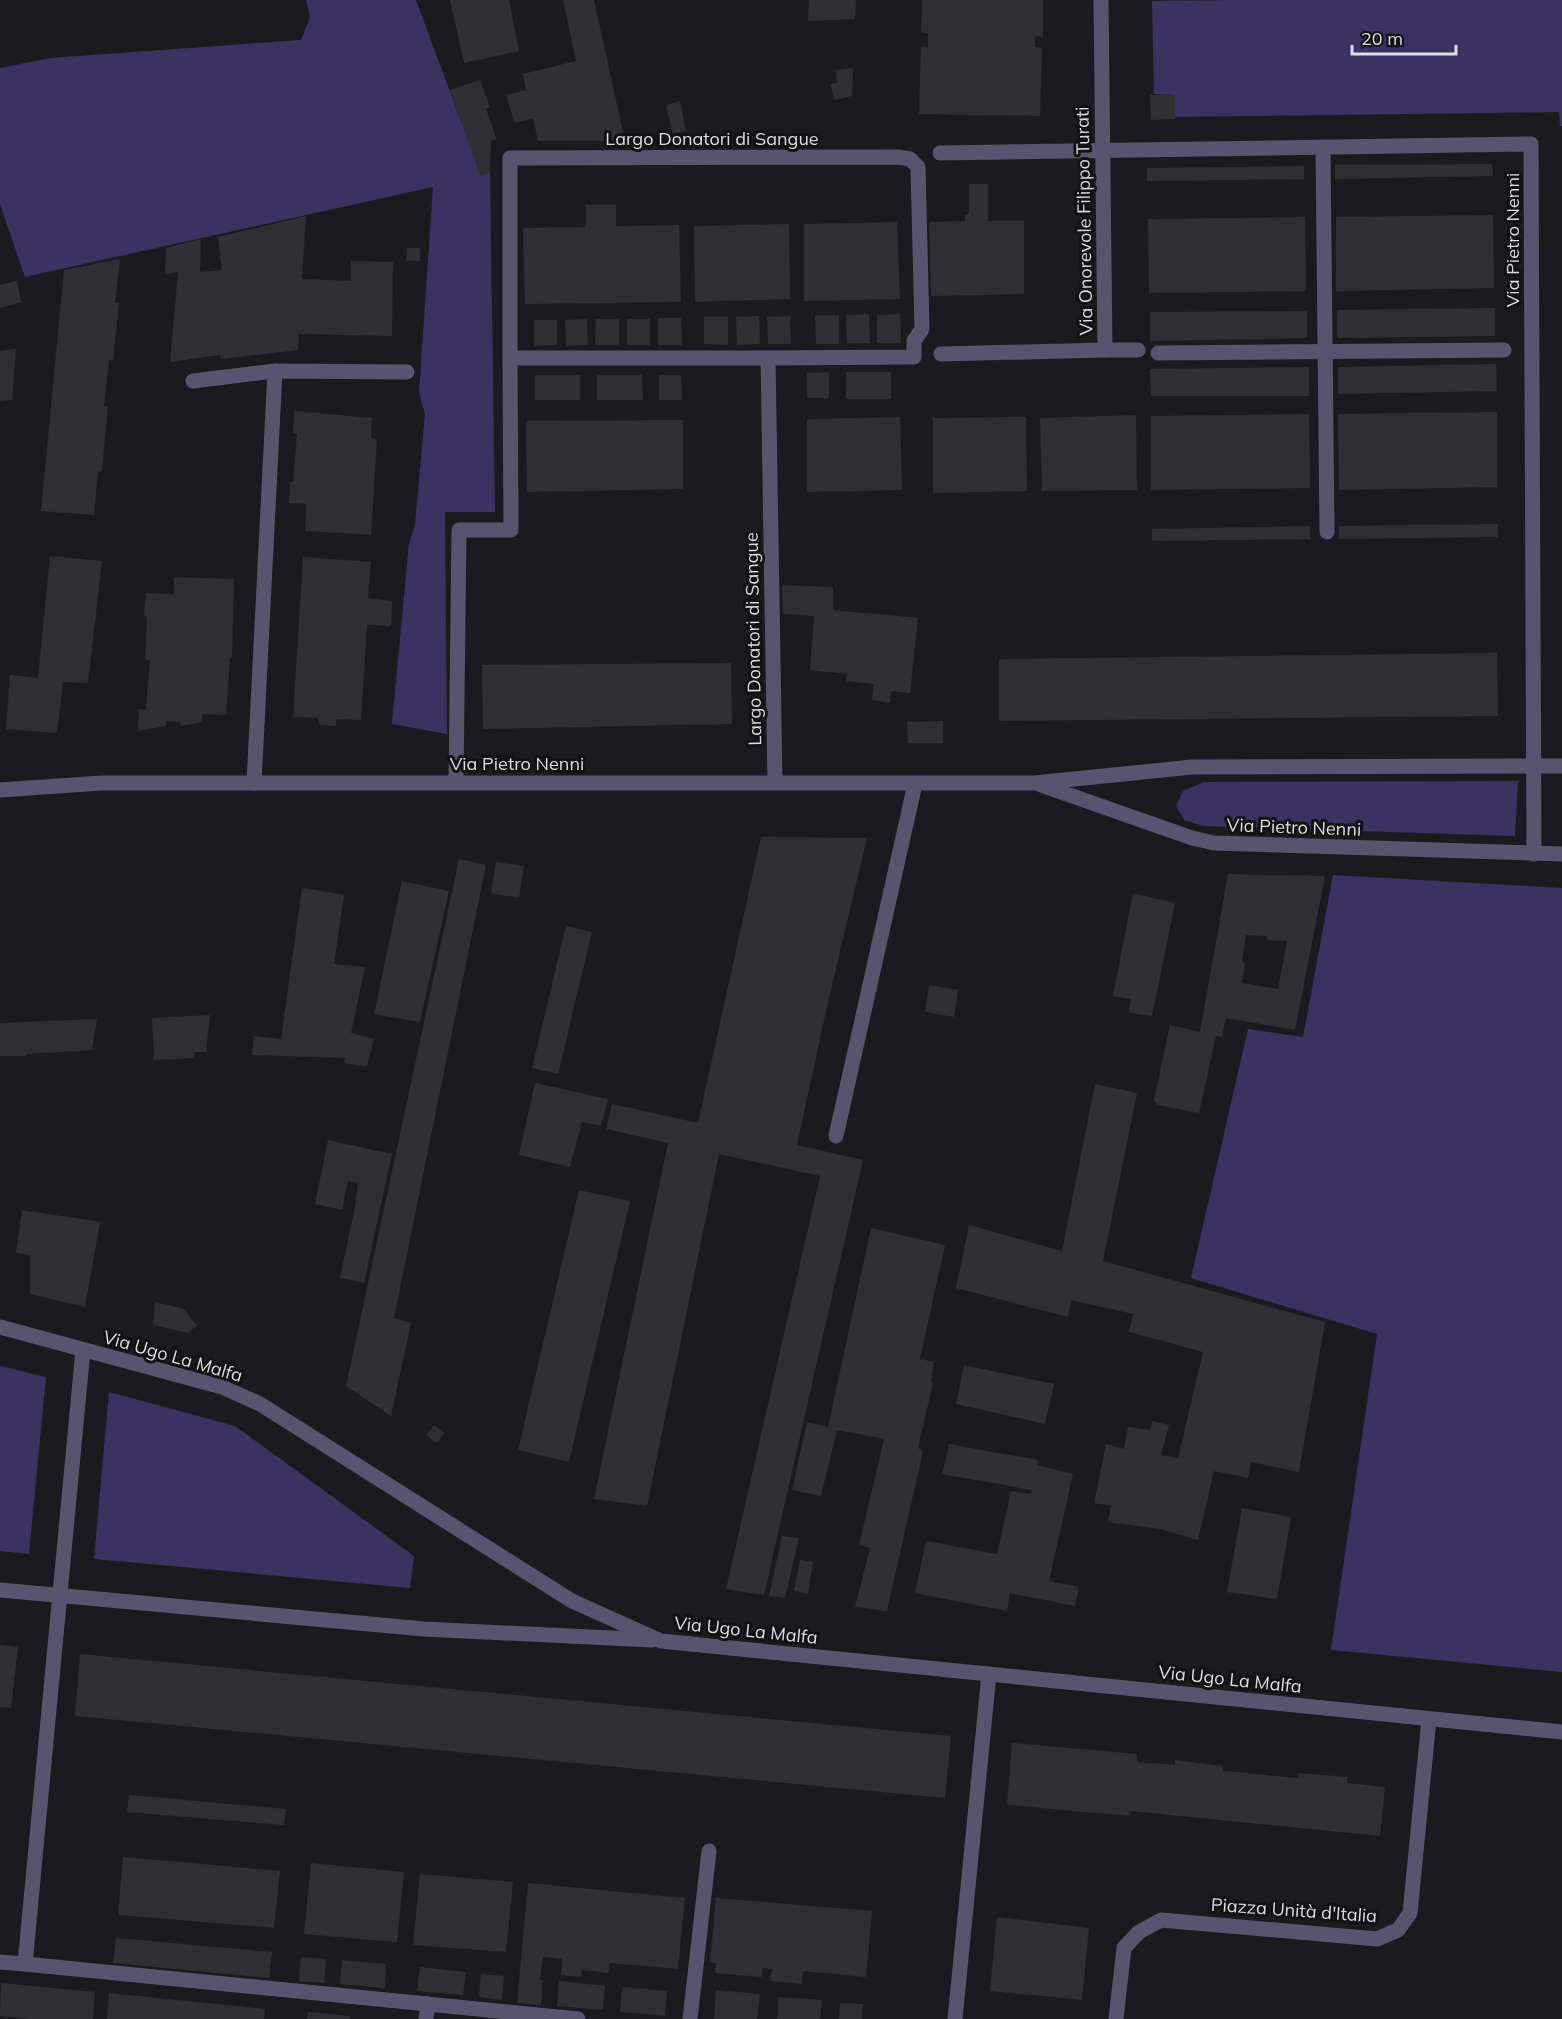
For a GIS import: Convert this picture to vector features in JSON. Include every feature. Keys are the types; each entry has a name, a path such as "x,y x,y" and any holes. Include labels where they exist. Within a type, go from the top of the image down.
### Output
{"street":[{"name":"Via Onorevole Filippo Turati","path":"941,354 1105,351 1101,0"},
{"name":"Via Pietro Nenni","path":"940,153 1531,144 1534,765"},
{"path":"1323,147 1327,532"},
{"name":"Largo Donatori di Sangue","path":"456,783 459,530 511,530 510,158 898,156 910,159 918,167 922,329 914,341 914,357 768,358 775,782"},
{"path":"1105,351 1138,350"},
{"path":"1158,353 1504,350"},
{"path":"510,358 768,358"},
{"path":"193,381 275,370 407,372"},
{"path":"254,783 275,370"},
{"path":"1534,765 1534,854"},
{"name":"Via Pietro Nenni","path":"0,790 101,783 1035,783 1192,767 1562,766"},
{"name":"Via Pietro Nenni","path":"1035,783 1192,838 1214,843 1562,854"},
{"path":"836,1136 915,784"},
{"name":"Via Ugo La Malfa","path":"0,1327 222,1387 260,1404 572,1601 661,1641 1562,1732"},
{"path":"25,1964 83,1350"},
{"path":"0,1590 424,1629 661,1641"},
{"path":"955,2019 989,1674"},
{"name":"Piazza Unità d'Italia","path":"1116,2019 1124,1948 1139,1932 1161,1920 1377,1939 1398,1930 1410,1913 1429,1719"},
{"path":"690,2019 709,1851"},
{"path":"0,1962 427,2012 578,2019"}],"shaded area":[{"path":"306,0 416,0 481,175 490,172 495,512 445,512 447,734 392,724 409,543 415,525 425,414 419,392 433,187 25,277 0,204 0,68 50,58 301,40 310,17"},
{"path":"1562,0 1562,126 1560,126 1559,112 1175,117 1175,95 1154,94 1152,1"},
{"path":"1518,781 1515,836 1203,826 1184,820 1176,806 1183,791 1204,782"},
{"path":"1333,875 1562,888 1562,1672 1331,1650 1377,1334 1191,1278 1248,1029 1303,1037"},
{"path":"0,1366 46,1377 29,1554 0,1551"},
{"path":"109,1392 235,1426 414,1556 410,1588 94,1559"}],"building":[{"path":"450,0 509,0 519,51 464,63"},
{"path":"563,0 594,0 625,141 538,141 533,118 515,123 506,95 526,90 523,74 576,61"},
{"path":"809,0 856,0 855,19 808,21"},
{"path":"922,0 1043,0 1043,37 1035,36 1035,47 1042,48 1040,116 919,114 921,46 928,47 928,33 921,32"},
{"path":"853,68 852,96 835,100 830,84 837,83 836,70"},
{"path":"480,80 490,107 486,109 497,140 491,140 490,172 480,175 450,90"},
{"path":"1150,95 1175,95 1175,119 1151,120"},
{"path":"680,101 686,131 673,134 666,105"},
{"path":"1492,164 1493,176 1335,179 1335,165"},
{"path":"1304,166 1304,179 1147,181 1147,168"},
{"path":"969,184 988,184 988,221 1024,221 1024,294 931,296 929,222 965,221 965,214 969,214"},
{"path":"586,205 616,205 616,226 679,225 681,302 525,304 523,228 586,227"},
{"path":"1493,215 1494,288 1336,291 1336,217"},
{"path":"306,216 302,279 351,281 351,261 393,262 392,336 299,334 298,350 221,359 220,355 170,362 178,272 165,275 166,248 201,239 200,272 222,270 218,237"},
{"path":"1305,217 1306,291 1149,293 1148,219"},
{"path":"897,222 900,299 804,301 804,224"},
{"path":"789,224 790,299 695,302 694,226"},
{"path":"407,248 420,248 420,261 406,261"},
{"path":"120,259 115,303 119,303 113,361 109,360 104,406 108,406 102,471 98,472 94,515 41,511 64,270"},
{"path":"17,281 21,302 0,308 0,285"},
{"path":"1495,308 1495,336 1337,338 1337,310"},
{"path":"1307,311 1307,338 1150,341 1150,312"},
{"path":"869,314 870,343 847,343 846,315"},
{"path":"900,314 901,343 877,343 877,315"},
{"path":"815,315 839,315 839,344 816,344"},
{"path":"759,316 760,344 737,345 736,317"},
{"path":"790,316 791,344 768,344 767,317"},
{"path":"704,317 728,317 728,345 704,344"},
{"path":"658,318 681,318 682,345 658,345"},
{"path":"587,319 588,345 566,346 565,320"},
{"path":"596,319 619,319 619,345 595,345"},
{"path":"627,319 650,319 650,345 627,345"},
{"path":"534,320 557,320 557,345 534,346"},
{"path":"16,349 12,400 0,401 0,351"},
{"path":"1496,364 1497,391 1338,394 1338,367"},
{"path":"1309,367 1309,396 1151,396 1150,369"},
{"path":"829,372 829,398 807,398 807,373"},
{"path":"846,372 891,372 891,399 846,399"},
{"path":"535,375 580,375 580,400 535,400"},
{"path":"597,375 642,375 643,400 597,400"},
{"path":"659,375 681,375 682,400 659,400"},
{"path":"294,411 372,418 371,438 377,439 371,535 305,531 306,504 289,503 297,434 293,434"},
{"path":"1497,412 1497,487 1339,490 1338,414"},
{"path":"1309,414 1310,488 1151,490 1151,416"},
{"path":"1136,415 1137,490 1042,491 1040,418"},
{"path":"900,417 902,490 807,492 807,419"},
{"path":"1026,417 1027,491 933,493 933,418"},
{"path":"683,420 683,489 527,492 526,421"},
{"path":"1498,524 1498,537 1339,539 1339,526"},
{"path":"1310,526 1310,539 1152,541 1152,529"},
{"path":"50,556 102,561 88,683 63,682 57,733 6,729 10,675 38,678"},
{"path":"303,557 371,562 368,598 392,601 391,626 367,625 361,720 336,719 336,726 319,725 318,718 293,717"},
{"path":"174,577 234,579 232,658 230,657 226,715 202,714 202,722 180,726 181,722 166,721 166,726 138,731 139,709 146,710 150,660 145,660 146,593 174,594"},
{"path":"782,585 833,587 833,610 918,618 910,693 891,691 890,703 872,700 874,684 846,681 847,674 810,670 814,616 783,614"},
{"path":"1497,653 1498,716 999,721 999,659"},
{"path":"731,663 732,724 483,729 482,665"},
{"path":"943,721 943,743 908,743 907,722"},
{"path":"761,837 867,838 797,1145 863,1160 764,1595 726,1589 820,1176 719,1154 647,1506 594,1499 668,1143 606,1129 612,1104 698,1123"},
{"path":"459,859 486,865 394,1318 411,1323 391,1416 346,1386"},
{"path":"496,862 524,866 519,898 491,893"},
{"path":"1228,874 1325,876 1295,1030 1226,1018 1222,1037 1216,1036 1199,1113 1157,1105 1154,1100 1170,1025 1200,1032","holes":["1246,935 1267,936 1267,940 1287,941 1278,989 1242,983 1245,963 1242,961"]},
{"path":"402,881 449,891 420,1022 374,1014"},
{"path":"302,888 344,895 334,964 365,967 351,1033 374,1039 367,1067 344,1063 345,1058 252,1055 254,1036 281,1039"},
{"path":"1133,893 1175,903 1152,1016 1129,1013 1131,999 1113,996"},
{"path":"566,926 592,932 558,1074 532,1068"},
{"path":"929,985 958,990 954,1017 925,1012"},
{"path":"210,1015 206,1052 195,1052 194,1058 154,1060 152,1018"},
{"path":"97,1019 92,1050 0,1056 0,1023"},
{"path":"535,1083 608,1099 601,1126 582,1122 570,1167 519,1155"},
{"path":"1095,1084 1137,1093 1103,1261 1325,1322 1299,1472 1251,1462 1248,1478 1214,1471 1198,1540 1160,1529 1108,1522 1111,1506 1094,1503 1106,1444 1124,1449 1128,1427 1150,1430 1152,1421 1169,1425 1161,1455 1178,1458 1203,1352 1129,1332 1133,1314 1071,1300 1068,1317 956,1288 969,1225 1062,1251"},
{"path":"328,1140 392,1154 364,1283 340,1278 358,1183 348,1181 342,1210 315,1204"},
{"path":"579,1190 630,1201 569,1462 518,1450"},
{"path":"22,1210 100,1222 85,1307 30,1294 30,1255 16,1253"},
{"path":"871,1228 945,1245 920,1359 934,1362 931,1382 933,1383 918,1448 923,1451 887,1611 855,1607 870,1548 859,1545 884,1439 837,1430 821,1496 792,1490 807,1422 828,1427"},
{"path":"155,1302 184,1309 197,1326 187,1333 153,1325"},
{"path":"964,1365 1054,1384 1045,1424 956,1404"},
{"path":"434,1425 444,1433 437,1443 426,1435"},
{"path":"949,1444 1038,1460 1037,1465 1073,1474 1049,1581 1079,1587 1075,1606 1010,1593 1007,1611 915,1593 926,1541 997,1554 1011,1491 1031,1494 1032,1490 942,1474"},
{"path":"1242,1508 1291,1517 1277,1599 1227,1592"},
{"path":"782,1536 799,1538 785,1598 769,1596"},
{"path":"800,1560 813,1562 808,1594 794,1591"},
{"path":"0,1645 18,1647 11,1708 0,1707"},
{"path":"80,1654 951,1736 945,1798 75,1716"},
{"path":"1012,1743 1137,1754 1137,1762 1175,1765 1175,1760 1223,1766 1223,1771 1298,1778 1299,1773 1347,1777 1347,1783 1385,1787 1380,1836 1131,1811 1130,1816 1007,1805"},
{"path":"129,1795 286,1809 284,1825 127,1812"},
{"path":"123,1857 280,1871 274,1928 118,1915"},
{"path":"311,1863 404,1872 397,1942 304,1934"},
{"path":"420,1874 513,1882 506,1952 413,1945"},
{"path":"528,1883 685,1898 678,1969 610,1963 608,1973 582,1970 581,1977 561,1975 562,1959 543,1957 540,1980 543,1980 541,2005 517,2003"},
{"path":"716,1898 872,1911 866,1977 803,1971 802,1984 770,1981 772,1969 762,1968 762,1977 715,1973 716,1963 710,1963"},
{"path":"997,1917 1089,1928 1082,2000 990,1991"},
{"path":"116,1938 272,1952 269,1978 113,1963"},
{"path":"301,1957 326,1959 324,1983 299,1981"},
{"path":"342,1960 386,1964 385,1988 340,1984"},
{"path":"420,1967 466,1972 463,1995 417,1991"},
{"path":"481,1974 504,1976 502,2000 479,1997"},
{"path":"559,1981 605,1986 603,2010 557,2006"},
{"path":"1,1983 95,1992 93,2019 32,2019 0,2016"},
{"path":"622,1987 667,1991 665,2016 620,2012"},
{"path":"716,1990 760,1994 757,2019 714,2019"},
{"path":"109,1993 265,2009 264,2019 107,2019"},
{"path":"779,1997 822,2000 820,2019 777,2019"},
{"path":"840,2003 863,2004 862,2019 839,2019"},
{"path":"308,2012 350,2016 350,2019 307,2019"}]}
